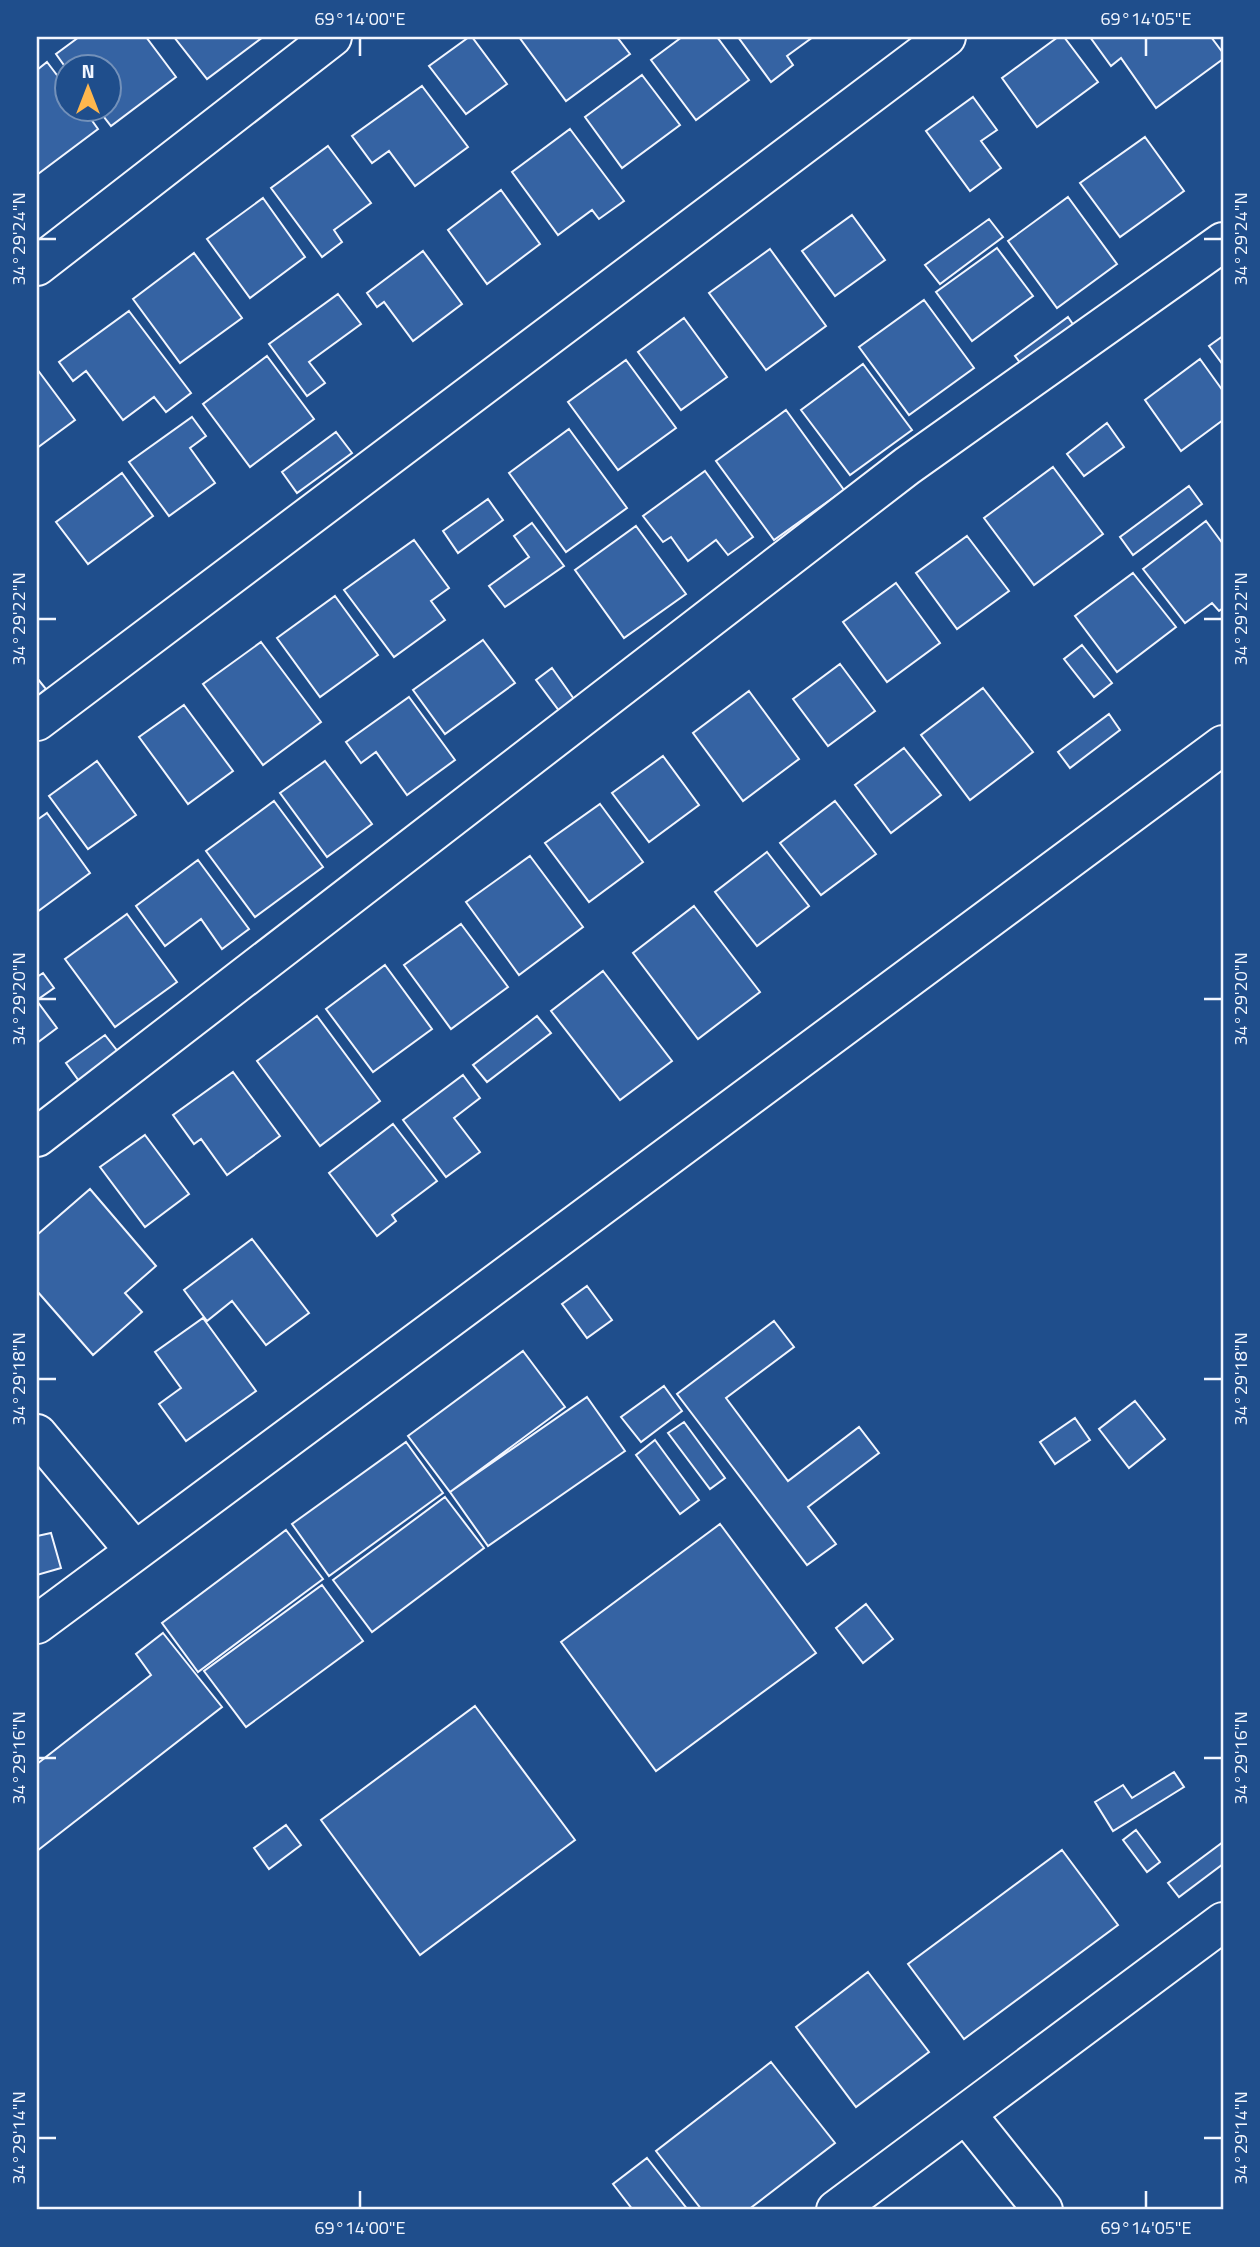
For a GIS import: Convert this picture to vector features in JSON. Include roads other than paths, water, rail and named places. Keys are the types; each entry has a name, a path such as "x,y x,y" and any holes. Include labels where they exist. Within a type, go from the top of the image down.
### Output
{"street":[{"path":"37,266 332,37"},
{"path":"37,721 946,37"},
{"path":"37,1137 907,466 1223,242"},
{"path":"37,1624 1223,745"},
{"path":"37,1434 134,1550"},
{"path":"836,2210 1223,1922"},
{"path":"966,2114 1043,2210"}]}
